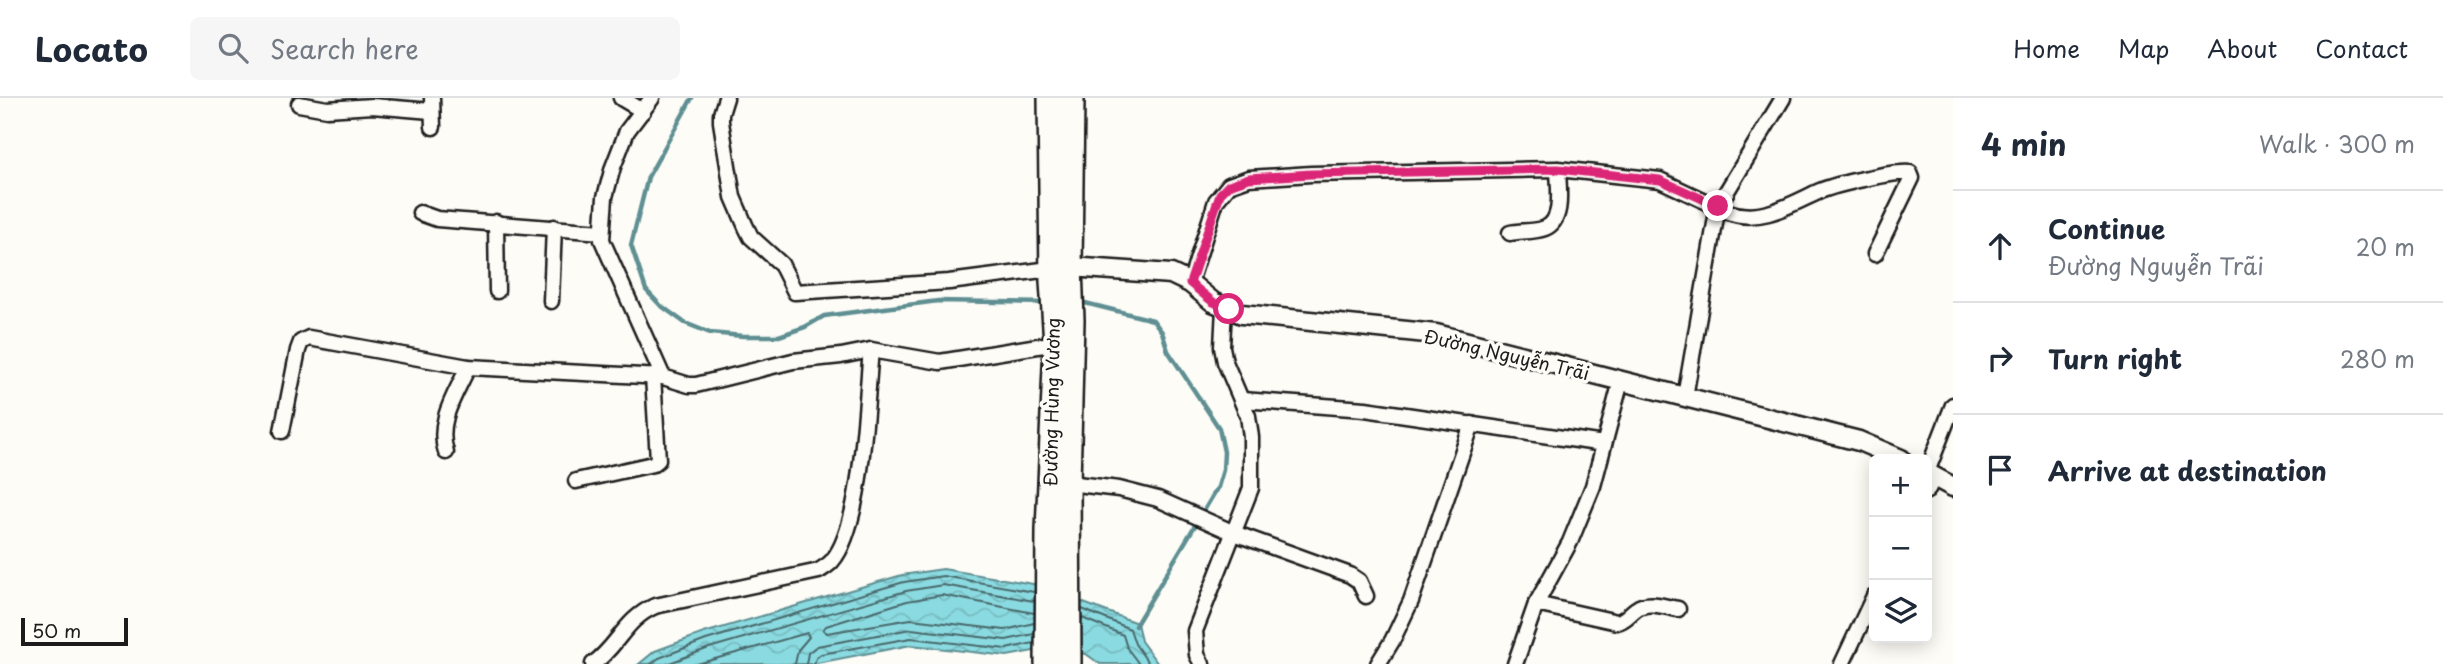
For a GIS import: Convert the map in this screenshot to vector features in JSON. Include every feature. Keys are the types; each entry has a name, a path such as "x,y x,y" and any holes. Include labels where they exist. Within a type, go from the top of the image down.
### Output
{"highway":[{"name":"Đường Hùng Vương","path":"1050,98 1068,483 1058,531 1069,664"},
{"name":"Đường Hùng Vương","path":"1058,272 1072,98"},
{"name":"Đường Hùng Vương","path":"1047,664 1058,531 1061,329"}],"street":[{"path":"621,98 643,111"},
{"path":"576,481 653,464 658,460 658,376 604,247 602,232 605,197 613,167 627,131 652,98"},
{"path":"726,98 721,122 733,197 751,237 781,264 795,292 1058,272"},
{"path":"1685,397 1718,206 1783,98"},
{"path":"299,104 327,108 373,102 432,104 433,127"},
{"path":"1510,233 1543,229 1555,218 1558,206 1558,169"},
{"path":"1190,283 1220,194 1229,185 1249,178 1311,174 1558,169 1660,180 1732,214 1770,214 1836,186 1910,173 1912,178 1875,254"},
{"path":"420,213 437,219 602,232"},
{"path":"496,222 497,291"},
{"path":"551,302 554,227"},
{"name":"Đường Nguyễn Trãi","path":"1058,272 1160,272 1190,283 1213,302 1242,314 1436,334 1859,441 1890,454"},
{"path":"1202,664 1197,655 1195,631 1251,488 1251,437 1248,416 1225,362 1222,347 1224,307"},
{"path":"282,430 298,350 301,342 309,338 468,367 658,376 696,385 793,361 871,350 940,362 1061,329"},
{"path":"593,664 603,656 631,621 655,606 819,571 832,562 843,542 855,504 871,350"},
{"path":"446,452 442,441 442,426 468,367"},
{"path":"1515,664 1536,604 1570,541 1593,486 1621,381"},
{"path":"1242,401 1365,409 1604,444"},
{"path":"1932,466 1953,405"},
{"path":"1378,664 1411,601 1472,424"},
{"path":"1932,479 1953,486"},
{"path":"1068,483 1138,493 1185,510 1234,533 1350,575 1359,581 1366,596"},
{"path":"1536,604 1617,622 1645,605 1678,609"},
{"path":"1842,664 1869,607"}],"water":[{"path":"943,569 1033,584 1137,623 1141,641 1158,664 1100,664 1086,654 1055,647 1007,656 911,645 812,664 639,664 655,651 704,633 902,575"}],"waterway":[{"path":"692,98 648,177 631,245 646,290 660,305 685,323 710,333 779,336 805,327 824,316 938,301 1047,303"},
{"path":"1077,301 1153,320 1162,332 1168,351 1219,428 1224,452 1218,487 1135,626"}],"route":[{"path":"1229,309 1213,302 1190,283 1216,201 1229,185 1249,178 1311,174 1558,169 1660,180 1718,206"}]}
